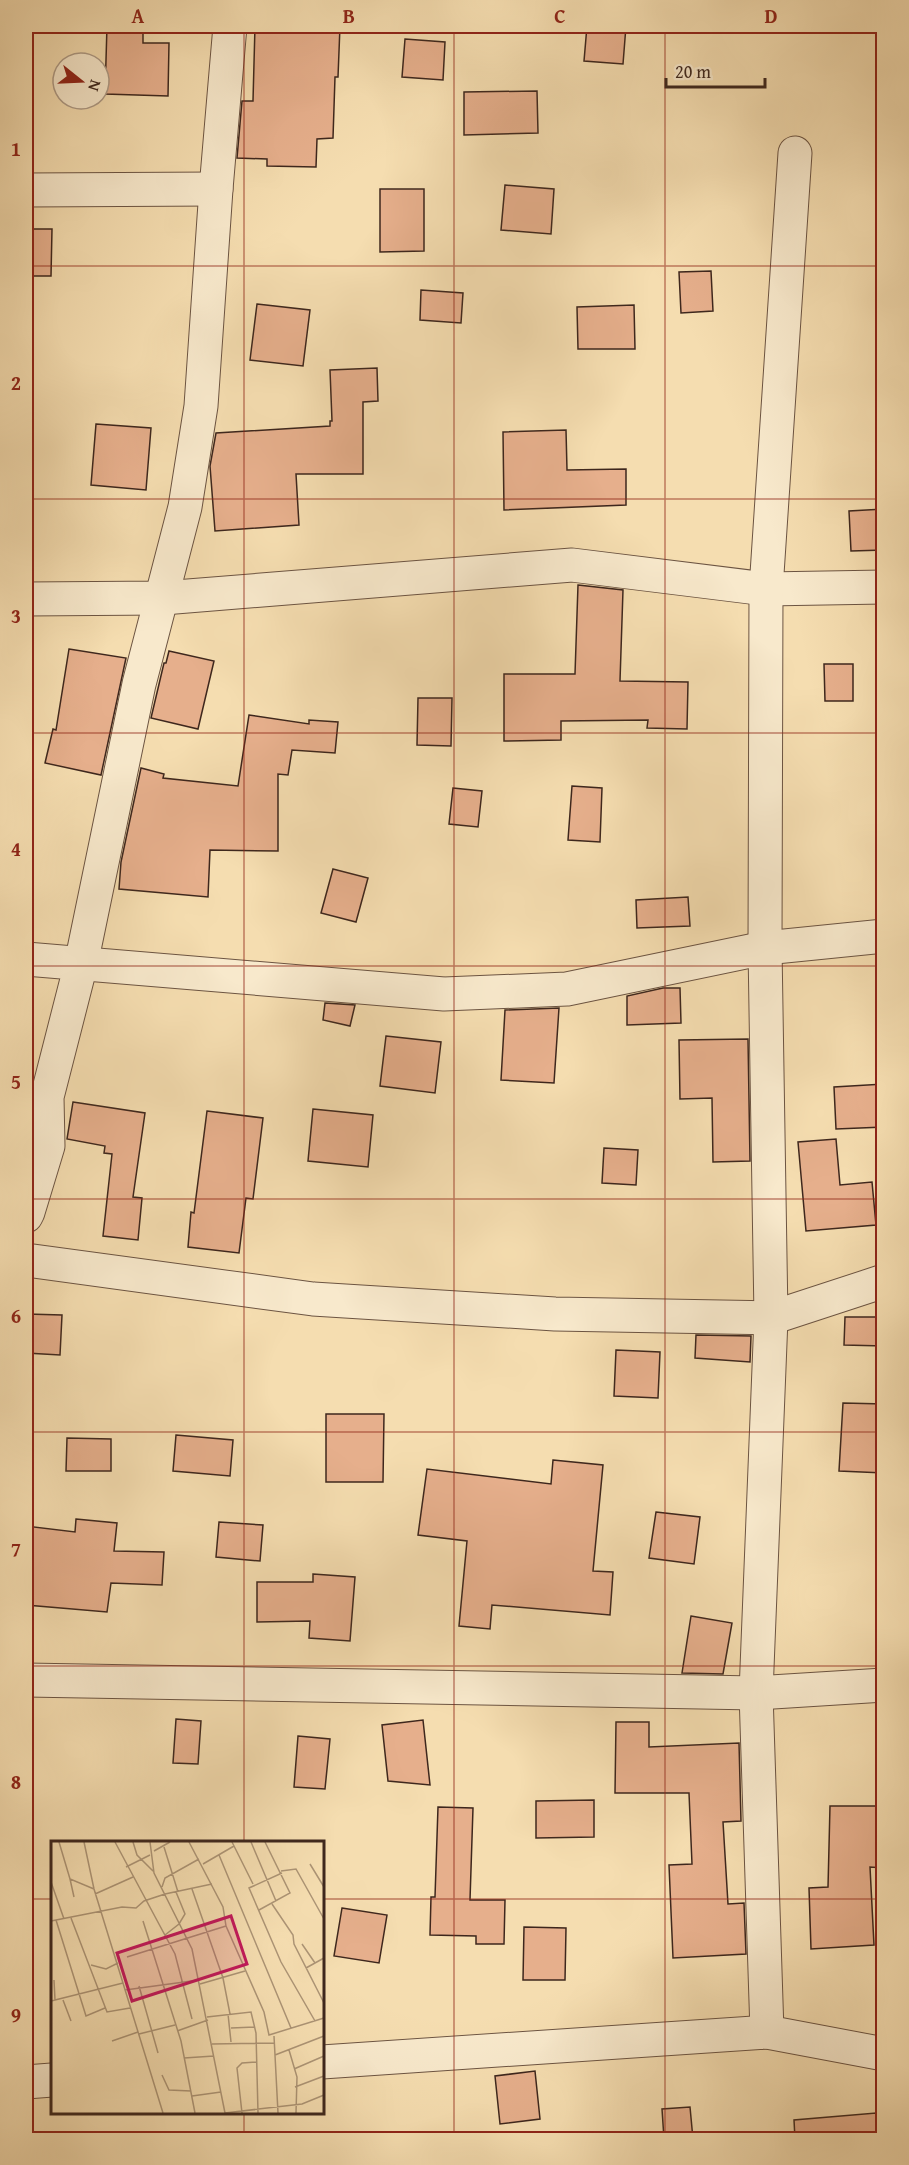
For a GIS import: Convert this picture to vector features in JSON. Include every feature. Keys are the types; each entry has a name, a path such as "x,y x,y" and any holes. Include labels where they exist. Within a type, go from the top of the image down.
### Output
{"street":[{"path":"26,1216 48,1146 47,1097 81,964 139,684 185,507 201,406 230,26"},
{"path":"767,2032 756,1693 771,1318 765,948 766,589 795,153"},
{"path":"26,190 216,189"},
{"path":"26,599 163,598 572,565 766,589 884,587"},
{"path":"26,959 444,994 567,989 765,948 884,936"},
{"path":"26,1260 313,1299 555,1314 771,1318 884,1281"},
{"path":"26,1680 756,1693 884,1686"},
{"path":"324,2062 767,2032 884,2055"},
{"path":"26,2082 51,2080"}],"building":[{"path":"107,26 143,26 143,43 169,43 168,96 111,94 111,51 106,51"},
{"path":"255,26 340,26 338,77 335,77 333,138 317,139 316,167 267,166 267,159 237,158 242,101 253,101"},
{"path":"587,26 626,26 623,64 584,61"},
{"path":"405,39 445,42 443,80 402,77"},
{"path":"537,91 538,133 464,135 464,92"},
{"path":"505,185 554,189 551,234 501,230"},
{"path":"380,189 424,189 424,251 380,252"},
{"path":"26,229 52,229 51,276 26,276"},
{"path":"711,271 713,311 681,313 679,272"},
{"path":"421,290 463,293 461,323 420,320"},
{"path":"257,304 310,310 303,366 250,360"},
{"path":"634,305 635,349 578,349 577,307"},
{"path":"377,368 378,401 363,402 363,474 296,474 299,525 215,531 210,466 216,433 330,426 330,421 332,421 330,370"},
{"path":"96,424 151,428 146,490 91,485"},
{"path":"566,430 567,470 626,469 626,505 504,510 503,432"},
{"path":"884,509 884,550 851,551 849,511"},
{"path":"578,585 623,590 620,681 688,682 687,729 647,728 648,720 561,721 561,740 504,741 504,674 575,674"},
{"path":"69,649 126,658 101,775 45,763 53,729 56,730"},
{"path":"169,651 214,661 198,729 151,718"},
{"path":"824,664 853,664 853,701 825,701"},
{"path":"418,698 452,698 451,746 417,745"},
{"path":"249,715 309,724 309,720 338,722 335,753 292,750 288,775 278,774 278,851 210,850 208,897 119,889 121,862 141,768 164,774 163,778 238,786"},
{"path":"572,786 602,788 600,842 568,840"},
{"path":"453,788 482,791 478,827 449,824"},
{"path":"333,869 368,878 356,922 321,913"},
{"path":"688,897 690,926 637,928 636,900"},
{"path":"663,988 680,988 681,1023 627,1025 627,996"},
{"path":"325,1003 355,1005 350,1026 323,1020"},
{"path":"559,1008 554,1083 501,1080 505,1010"},
{"path":"386,1036 441,1042 435,1093 380,1086"},
{"path":"748,1039 750,1161 713,1162 712,1098 680,1099 679,1040"},
{"path":"884,1084 884,1127 836,1129 834,1087"},
{"path":"73,1102 145,1113 133,1197 142,1198 138,1240 103,1236 112,1154 104,1153 105,1146 67,1139"},
{"path":"313,1109 373,1115 368,1167 308,1161"},
{"path":"207,1111 263,1118 253,1199 246,1198 239,1253 188,1247 191,1212 194,1213"},
{"path":"836,1139 840,1185 872,1182 876,1225 806,1231 798,1142"},
{"path":"604,1148 638,1150 636,1185 602,1183"},
{"path":"26,1314 62,1315 60,1355 26,1353"},
{"path":"845,1317 884,1317 884,1346 844,1345"},
{"path":"696,1335 751,1336 750,1362 695,1358"},
{"path":"616,1350 660,1352 658,1398 614,1396"},
{"path":"843,1403 884,1404 884,1473 839,1471"},
{"path":"326,1414 384,1414 383,1482 326,1482"},
{"path":"176,1435 233,1440 230,1476 173,1471"},
{"path":"67,1438 111,1439 111,1471 66,1471"},
{"path":"553,1460 603,1465 593,1571 613,1572 610,1615 492,1605 490,1629 459,1626 467,1541 418,1535 427,1469 551,1484"},
{"path":"656,1512 700,1517 694,1564 649,1558"},
{"path":"76,1519 117,1523 114,1551 164,1552 162,1585 111,1583 107,1612 26,1605 26,1526 75,1532"},
{"path":"219,1522 263,1525 260,1561 216,1557"},
{"path":"313,1574 355,1577 350,1641 309,1638 310,1621 257,1622 257,1582 313,1582"},
{"path":"691,1616 732,1623 723,1674 682,1673"},
{"path":"176,1719 201,1721 198,1764 173,1763"},
{"path":"423,1720 430,1785 388,1781 382,1725"},
{"path":"616,1722 649,1722 649,1747 739,1743 741,1821 723,1822 728,1904 744,1903 746,1954 673,1958 669,1865 692,1864 689,1793 615,1793"},
{"path":"298,1736 330,1739 325,1789 294,1787"},
{"path":"594,1800 594,1837 536,1838 536,1801"},
{"path":"830,1806 884,1806 884,1868 870,1867 874,1945 811,1949 809,1888 828,1887"},
{"path":"438,1807 473,1808 470,1900 505,1900 504,1944 476,1944 476,1936 430,1935 431,1897 435,1897"},
{"path":"342,1908 387,1915 379,1963 334,1956"},
{"path":"524,1927 566,1928 565,1980 523,1980"},
{"path":"535,2071 540,2119 500,2124 495,2076"},
{"path":"690,2107 693,2139 664,2139 662,2109"},
{"path":"876,2113 878,2139 795,2139 794,2120"}]}
